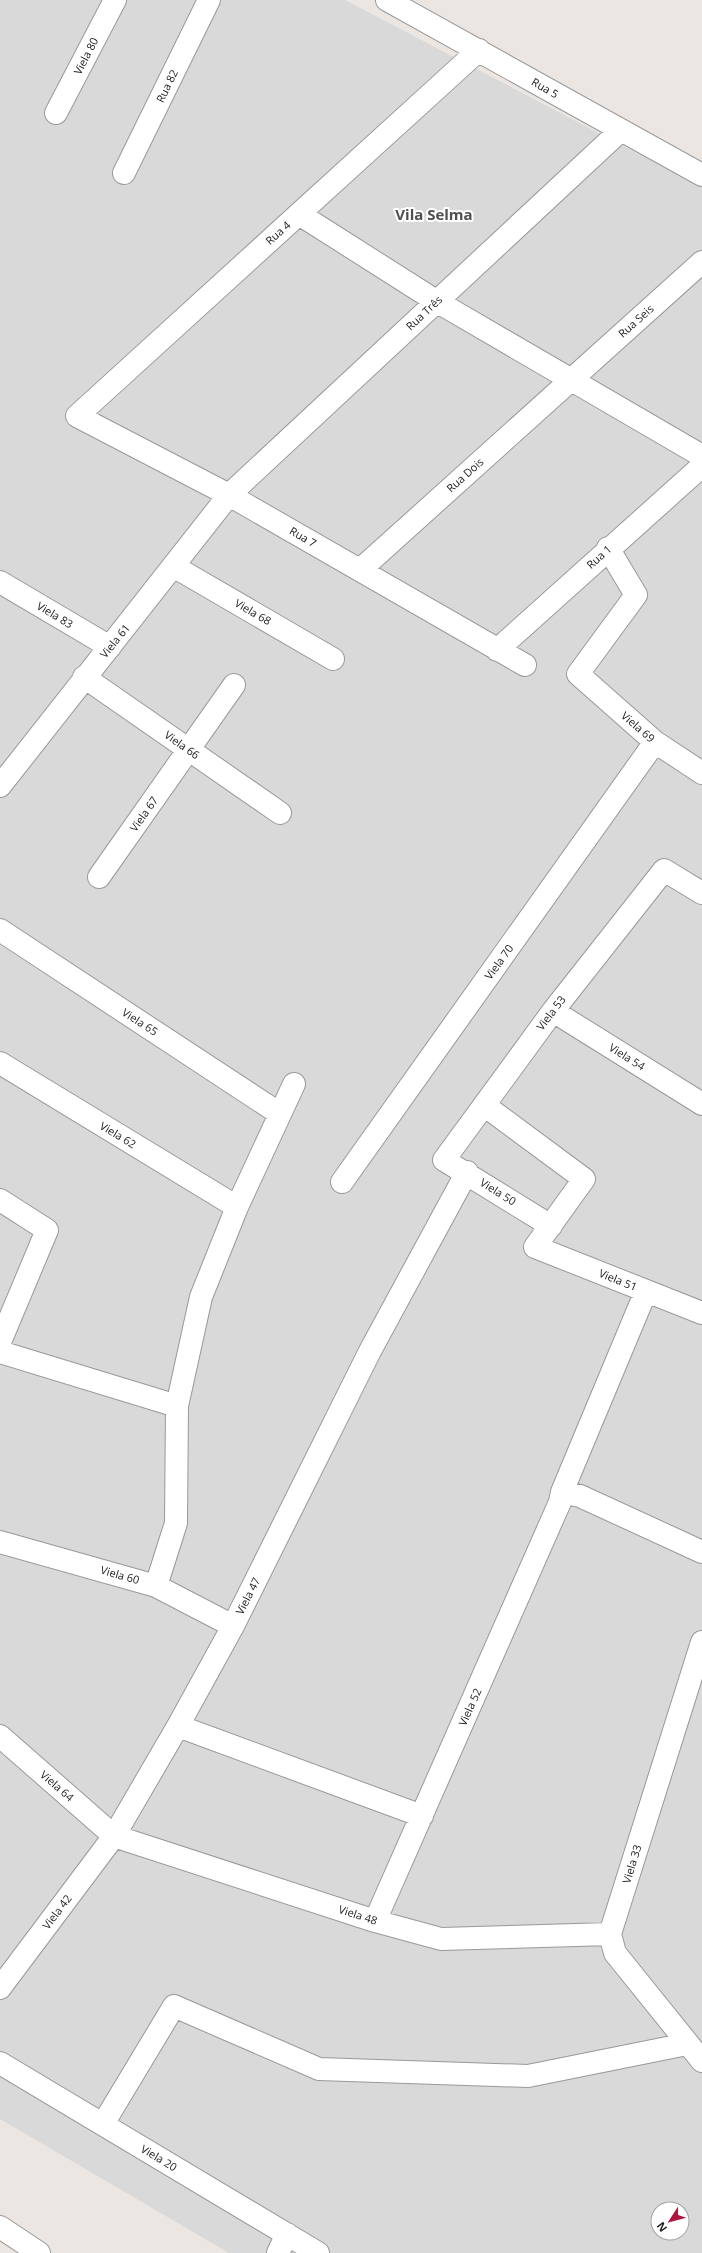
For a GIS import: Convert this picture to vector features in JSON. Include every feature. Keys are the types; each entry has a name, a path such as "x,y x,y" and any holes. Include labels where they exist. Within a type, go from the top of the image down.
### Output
{"street":[{"name":"Viela 80","path":"56,113 115,0"},
{"name":"Rua 5","path":"387,0 479,50 620,131 702,175"},
{"name":"Rua 82","path":"124,173 203,2"},
{"name":"Rua 4","path":"77,416 479,50"},
{"name":"Rua Três","path":"229,495 620,131"},
{"path":"299,214 436,301 702,456"},
{"name":"Rua Seis","path":"570,380 702,262"},
{"name":"Rua Dois","path":"360,570 570,380"},
{"name":"Rua 7","path":"77,416 229,495 525,665"},
{"name":"Rua 1","path":"497,650 608,548 702,466"},
{"name":"Viela 61","path":"0,786 84,677 110,647 229,495"},
{"name":"Viela 69","path":"608,548 636,595 578,674 655,742 702,773"},
{"name":"Viela 68","path":"173,566 333,659"},
{"name":"Viela 83","path":"0,582 110,647"},
{"name":"Viela 66","path":"84,677 280,813"},
{"name":"Viela 67","path":"99,877 234,686"},
{"name":"Viela 70","path":"342,1182 655,742"},
{"name":"Viela 53","path":"444,1160 553,1011 664,870 702,894"},
{"name":"Viela 65","path":"0,930 280,1114"},
{"name":"Viela 54","path":"553,1011 702,1104"},
{"name":"Viela 62","path":"0,1063 237,1207"},
{"path":"156,1586 176,1523 177,1406 201,1297 237,1207 294,1084"},
{"path":"484,1105 584,1179 551,1226"},
{"name":"Viela 50","path":"444,1160 467,1172 551,1226"},
{"name":"Viela 47","path":"114,1836 178,1726 233,1626 370,1351 467,1172"},
{"path":"0,1200 47,1230 0,1342"},
{"name":"Viela 51","path":"551,1226 535,1247 702,1313"},
{"name":"Viela 52","path":"375,1921 560,1502 562,1492 646,1291"},
{"path":"0,1352 177,1406"},
{"path":"562,1492 580,1496 702,1552"},
{"name":"Viela 60","path":"0,1542 156,1586 233,1626"},
{"name":"Viela 33","path":"610,1934 702,1642"},
{"path":"178,1726 422,1816"},
{"name":"Viela 64","path":"0,1736 114,1836"},
{"name":"Viela 48","path":"114,1836 375,1921 441,1940 610,1934"},
{"name":"Viela 42","path":"0,1988 114,1836"},
{"path":"610,1934 615,1953 702,2062"},
{"path":"103,2124 174,2006 320,2069 528,2076 688,2044"},
{"name":"Viela 20","path":"0,2063 103,2124 282,2244 318,2253"},
{"path":"0,2227 39,2253"}],"shaded area":[{"path":"0,0 345,0 702,187 702,2253 229,2253 0,2119"}],"district":[{"name":"Vila Selma","path":"434,215"}]}
